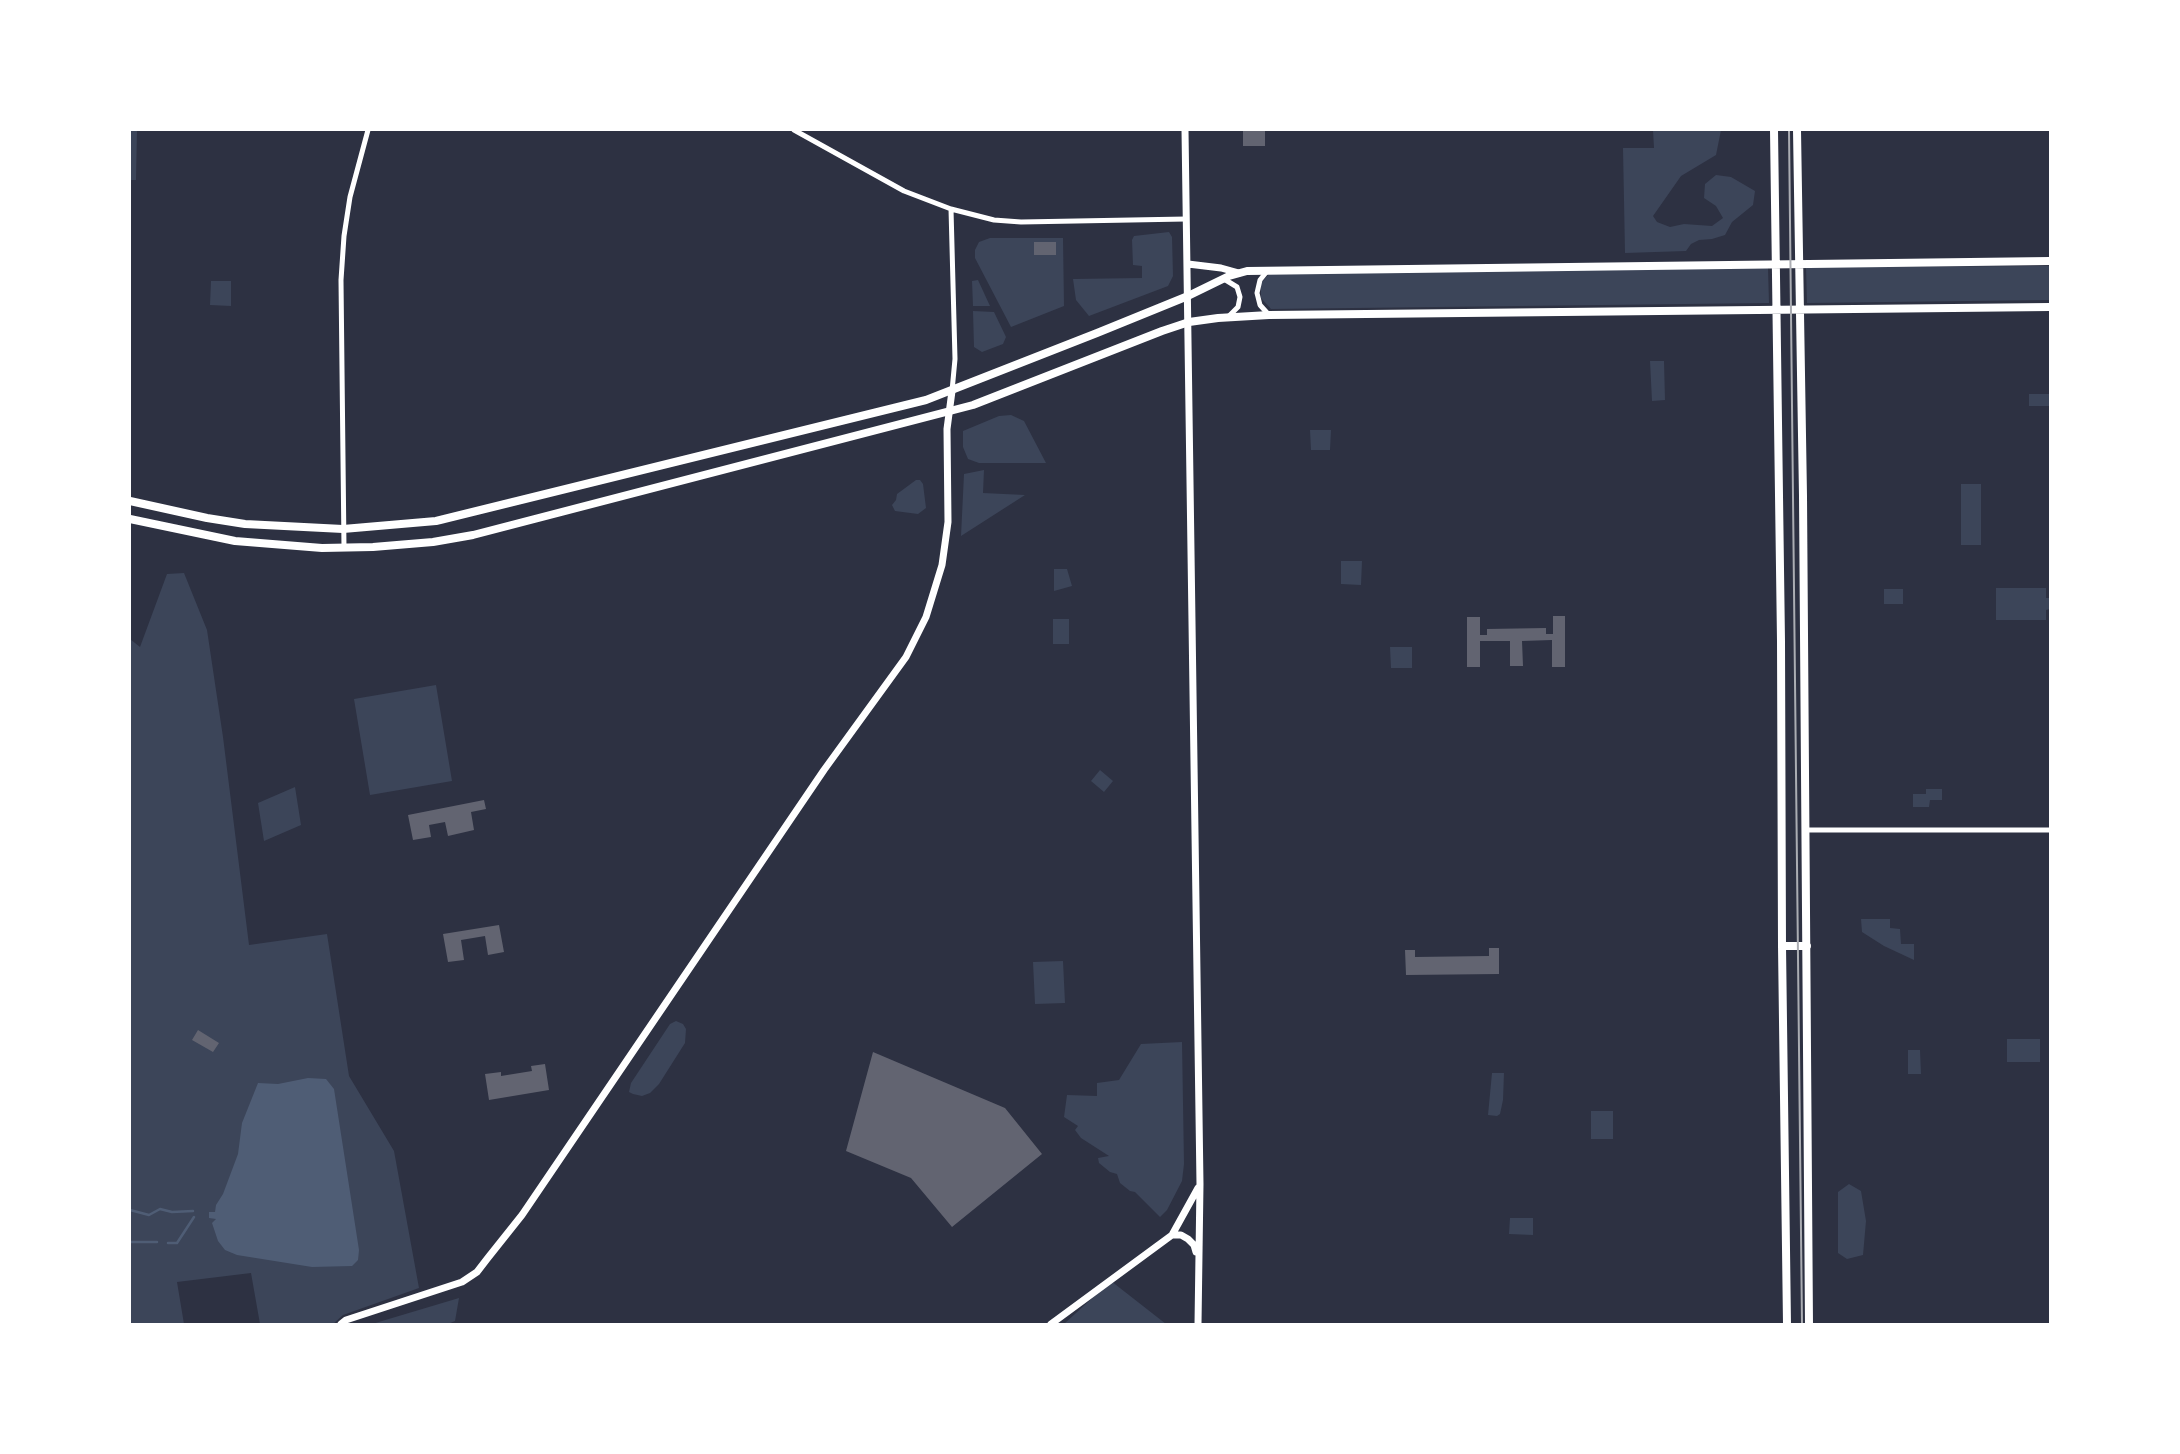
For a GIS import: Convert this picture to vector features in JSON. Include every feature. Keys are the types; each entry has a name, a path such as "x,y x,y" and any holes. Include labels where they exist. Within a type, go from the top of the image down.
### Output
{"main road":[{"path":"1774,130 1787,1325"},
{"path":"1797,130 1809,1325"},
{"path":"130,500 245,524 343,528 436,521 926,400 1240,273 1268,270 2050,261"},
{"path":"130,519 235,541 344,548 433,542 473,535 782,452 950,411 1003,394 1189,323 1226,317 2050,307"},
{"path":"1782,946 1807,946"}],"street":[{"path":"344,548 341,280 350,197 369,130"},
{"path":"794,130 904,191 951,209 994,219 1021,222 1186,219"},
{"path":"1185,130 1200,1184 1198,1325"},
{"path":"341,1325 346,1320 462,1282 482,1265 522,1215 761,861 906,657 923,625 942,565 948,522 947,429 955,359 951,209"},
{"path":"1188,264 1240,273"},
{"path":"1268,270 1259,280 1257,293 1260,305 1269,315"},
{"path":"1223,279 1237,287 1240,297 1235,312 1226,317"},
{"path":"1805,830 2050,830"},
{"path":"1051,1325 1172,1235 1200,1184"},
{"path":"1172,1235 1181,1235 1188,1240 1194,1245 1198,1256"}],"shaded area":[{"path":"130,130 137,130 136,180 130,180"},
{"path":"1653,130 1721,130 1716,155 1681,176 1653,216 1657,222 1670,227 1684,224 1712,226 1723,218 1716,206 1704,198 1705,184 1716,175 1731,177 1755,191 1753,205 1732,222 1725,235 1699,240 1691,244 1686,251 1625,253 1623,148 1654,148"},
{"path":"1169,232 1172,237 1173,276 1168,286 1089,316 1076,300 1073,279 1142,278 1142,266 1133,265 1134,236"},
{"path":"990,238 1063,238 1064,306 1011,327 975,258 979,242"},
{"path":"2050,266 2050,300 1807,303 1806,267"},
{"path":"1768,268 1769,303 1271,309 1261,298 1261,283 1270,273"},
{"path":"978,280 990,306 973,306 972,281"},
{"path":"211,281 231,281 231,306 210,305"},
{"path":"973,311 994,312 1006,337 1003,344 982,352 974,347"},
{"path":"1650,361 1664,361 1665,400 1652,401"},
{"path":"2029,394 2050,394 2050,406 2029,406"},
{"path":"1011,415 1024,421 1046,463 979,463 968,459 963,447 963,431 999,416"},
{"path":"1310,430 1331,430 1330,450 1311,450"},
{"path":"984,470 983,493 1025,495 961,536 964,474"},
{"path":"916,480 923,484 926,508 918,514 895,511 892,505 897,494"},
{"path":"1961,484 1981,484 1981,545 1961,545"},
{"path":"1341,561 1362,561 1361,585 1341,584"},
{"path":"1054,569 1067,569 1072,586 1054,591"},
{"path":"184,573 207,630 249,945 327,934 349,1076 394,1151 419,1288 343,1315 333,1324 260,1324 251,1273 177,1282 184,1324 130,1324 130,639 140,647 167,574"},
{"path":"1996,588 2046,588 2050,609 2046,610 2046,620 1996,620"},
{"path":"1884,589 1903,589 1903,604 1884,604"},
{"path":"1053,619 1069,619 1069,644 1053,644"},
{"path":"1390,647 1412,647 1412,668 1391,668"},
{"path":"436,685 452,781 370,795 354,699"},
{"path":"1100,770 1113,781 1104,792 1091,781"},
{"path":"295,787 301,825 264,841 258,803"},
{"path":"1926,789 1942,789 1942,800 1930,800 1929,807 1913,807 1913,794 1926,794"},
{"path":"1861,919 1890,919 1890,928 1900,929 1901,944 1914,944 1914,960 1862,932"},
{"path":"1063,961 1065,1003 1035,1004 1033,962"},
{"path":"676,1021 686,1029 685,1043 659,1084 650,1093 642,1096 629,1092 631,1083 670,1024"},
{"path":"2007,1039 2040,1039 2040,1062 2007,1062"},
{"path":"1182,1042 1182,1181 1167,1210 1160,1217 1135,1192 1120,1183 1117,1174 1099,1163 1098,1158 1109,1156 1081,1138 1075,1130 1078,1126 1064,1117 1067,1095 1097,1096 1097,1083 1119,1080 1141,1044"},
{"path":"1908,1050 1920,1050 1921,1074 1908,1074"},
{"path":"1492,1073 1504,1073 1503,1100 1500,1114 1497,1116 1488,1115"},
{"path":"308,1078 326,1079 334,1089 359,1250 358,1260 352,1266 312,1267 237,1255 225,1250 218,1241 212,1223 216,1219 209,1218 209,1212 215,1212 238,1154 242,1123 258,1083 278,1084"},
{"path":"1591,1111 1613,1111 1613,1139 1591,1139"},
{"path":"1849,1184 1861,1191 1866,1221 1863,1255 1847,1259 1838,1253 1838,1192"},
{"path":"1510,1218 1533,1218 1533,1235 1509,1234"},
{"path":"1111,1281 1166,1324 1064,1324"},
{"path":"459,1298 455,1321 448,1324 372,1324"}],"building":[{"path":"1243,130 1265,130 1265,146 1243,146"},
{"path":"1034,242 1056,242 1056,255 1034,255"},
{"path":"1553,616 1565,616 1565,667 1552,667 1552,640 1522,641 1523,666 1510,666 1510,641 1480,641 1480,667 1467,667 1467,617 1480,617 1480,635 1487,635 1487,629 1546,628 1546,634 1553,634"},
{"path":"484,800 486,809 471,812 474,830 448,836 445,822 429,825 431,837 413,840 408,815"},
{"path":"499,925 504,952 488,955 485,936 461,940 464,960 448,962 443,934"},
{"path":"1489,948 1499,948 1499,974 1406,975 1405,950 1415,950 1415,957 1489,956"},
{"path":"198,1030 219,1043 213,1052 192,1040"},
{"path":"873,1052 1005,1108 1042,1154 952,1227 911,1178 846,1151"},
{"path":"545,1064 549,1090 489,1100 485,1074 501,1072 501,1076 532,1071 531,1066"}],"waterway":[{"path":"130,1210 149,1215 160,1209 172,1212 193,1211"},
{"path":"168,1243 177,1243 194,1217"},
{"path":"130,1242 157,1242"}],"tram line":[{"path":"1789,130 1802,1324"}]}
